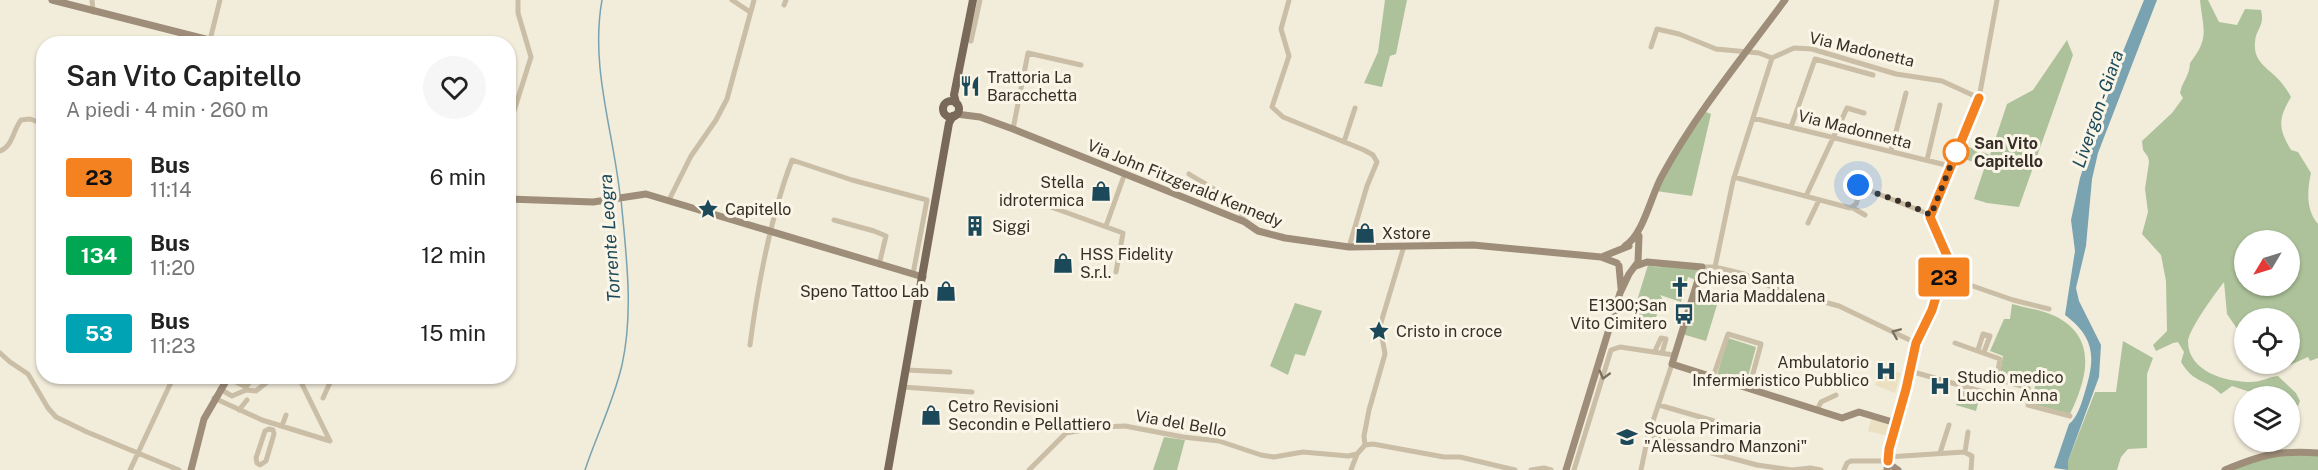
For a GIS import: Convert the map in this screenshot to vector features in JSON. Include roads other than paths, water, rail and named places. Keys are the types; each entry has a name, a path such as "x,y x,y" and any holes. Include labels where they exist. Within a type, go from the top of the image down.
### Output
{"main road":[{"path":"52,0 193,36"},
{"path":"888,470 973,0"},
{"path":"1566,470 1620,293 1622,281 1617,252 1635,239 1654,191 1668,164 1694,123 1785,0"},
{"name":"Via John Fitzgerald Kennedy","path":"954,110 1013,129 1245,222 1258,231 1285,238 1348,247 1473,245 1601,257 1618,265"},
{"path":"516,199 593,202 646,194 923,277"},
{"path":"1620,293 1634,267 1640,231"},
{"path":"1625,246 1633,247 1638,253 1655,262"},
{"name":"Via John Fitzgerald Kennedy","path":"1601,257 1617,252"},
{"path":"1618,265 1625,269 1641,262 1655,262 1702,267 1672,364 1842,418 1859,412 1896,423 1888,463 1898,470"},
{"path":"191,470 204,419 223,384"},
{"path":"2225,470 2248,460 2278,452 2318,453"}],"street":[{"path":"92,0 93,12"},
{"path":"211,36 220,0"},
{"path":"516,105 531,57 518,13 518,0"},
{"path":"732,0 750,12"},
{"path":"669,200 691,156 727,99 754,0"},
{"path":"971,41 980,0"},
{"path":"1289,0 1281,29 1288,56 1272,107 1283,117 1373,155 1377,162 1366,186 1348,247"},
{"path":"1931,216 1979,98 1997,0"},
{"path":"1651,47 1657,28 1716,49 1747,51 1772,58 1734,177 1715,267"},
{"name":"Via Madonetta","path":"1772,58 1794,48 1812,49 1896,74 1942,81 1979,98"},
{"path":"1013,129 1028,53 1081,65"},
{"path":"1791,127 1815,59 1873,75"},
{"path":"1891,151 1906,93"},
{"path":"1927,160 1940,105"},
{"path":"1344,142 1355,108"},
{"path":"1806,196 1847,108 1864,113"},
{"name":"Via Madonnetta","path":"1753,118 1950,166"},
{"path":"0,151 6,149 10,144 21,120 36,121"},
{"path":"750,345 771,232 792,160 852,180 927,200 913,274"},
{"path":"1106,226 1125,173"},
{"path":"1189,174 1227,199 1245,222"},
{"path":"1734,177 1853,208 1865,215"},
{"path":"1858,185 1931,216 1948,258 1932,310 1916,343 1896,423"},
{"path":"1853,208 1860,192 1864,189"},
{"path":"1808,223 1819,200"},
{"path":"1051,207 1124,234 1116,272"},
{"path":"834,220 886,236 879,265"},
{"path":"1365,445 1364,436 1369,410 1385,354 1380,326 1404,246"},
{"path":"1702,267 1715,267 1744,274 1787,292 1839,306 1916,343"},
{"path":"1944,276 2013,300 2049,309"},
{"path":"1713,377 1728,334 1761,344 1749,388"},
{"path":"1655,351 1661,338 1678,343"},
{"path":"1662,352 1666,339"},
{"path":"1910,371 1992,396 1995,393 2000,359 1955,343"},
{"path":"1574,470 1611,350 1620,347 1674,355"},
{"path":"0,353 28,374 41,398 56,417 179,470"},
{"path":"1641,470 1648,436 1672,364"},
{"path":"906,370 950,372"},
{"path":"1998,379 2028,388 2030,391 2028,405 2070,416"},
{"path":"130,470 170,384"},
{"path":"220,389 232,396 246,390 256,391 265,384"},
{"path":"214,398 239,410 330,441 302,384"},
{"path":"323,398 329,384"},
{"path":"903,387 972,392"},
{"path":"1817,410 1821,402 1836,395"},
{"path":"239,410 247,400"},
{"path":"1659,405 1714,421"},
{"path":"271,429 274,434 262,467 256,463 256,458 265,431 281,425 286,415"},
{"name":"Via del Bello","path":"1029,470 1066,433 1101,427 1125,426 1183,437 1220,441 1274,457 1303,452 1348,456 1357,454"},
{"path":"1940,453 1950,426"},
{"path":"1965,452 1968,432"},
{"path":"1648,436 1757,465 1792,470 1810,468 1821,470"},
{"path":"1351,470 1357,454 1365,445 1382,444 1444,457 1460,457 1515,470"},
{"path":"1844,470 1847,463 1851,461 1888,463 1940,453 1965,452 1972,456 1971,470"},
{"path":"1531,470 1544,468 1551,470"}],"water":[{"path":"2144,0 2157,0 2098,153 2092,179 2086,246 2076,288 2079,301 2101,345 2099,377 2068,461 2068,470 2054,468 2069,424 2082,403 2091,361 2091,351 2083,333 2065,315 2075,251 2071,220 2080,178 2117,66"}],"waterway":[{"name":"Torrente Leogra","path":"602,0 599,25 601,74 620,195"},
{"name":"Torrente Leogra","path":"585,470 614,392 626,345 628,282 621,199"}],"place":[{"name":"Trattoria La Baracchetta","path":"970,86"},
{"name":"San Vito Capitello","path":"1956,152"},
{"name":"Stella idrotermica","path":"1101,191"},
{"name":"Capitello","path":"708,209"},
{"name":"Siggi","path":"975,226"},
{"name":"Xstore","path":"1365,233"},
{"name":"HSS Fidelity S.r.l.","path":"1063,263"},
{"name":"Chiesa Santa Maria Maddalena","path":"1680,287"},
{"name":"Speno Tattoo Lab","path":"946,291"},
{"name":"E1300;San Vito Cimitero","path":"1684,314"},
{"name":"Cristo in croce","path":"1379,331"},
{"name":"Ambulatorio Infermieristico Pubblico","path":"1886,371"},
{"name":"Studio medico Lucchin Anna","path":"1940,386"},
{"name":"Cetro Revisioni Secondin e Pellattiero","path":"931,415"},
{"name":"Scuola Primaria \"Alessandro Manzoni\"","path":"1627,437"}],"water label":[{"name":"Livergon - Giara","path":"2098,109"}]}
